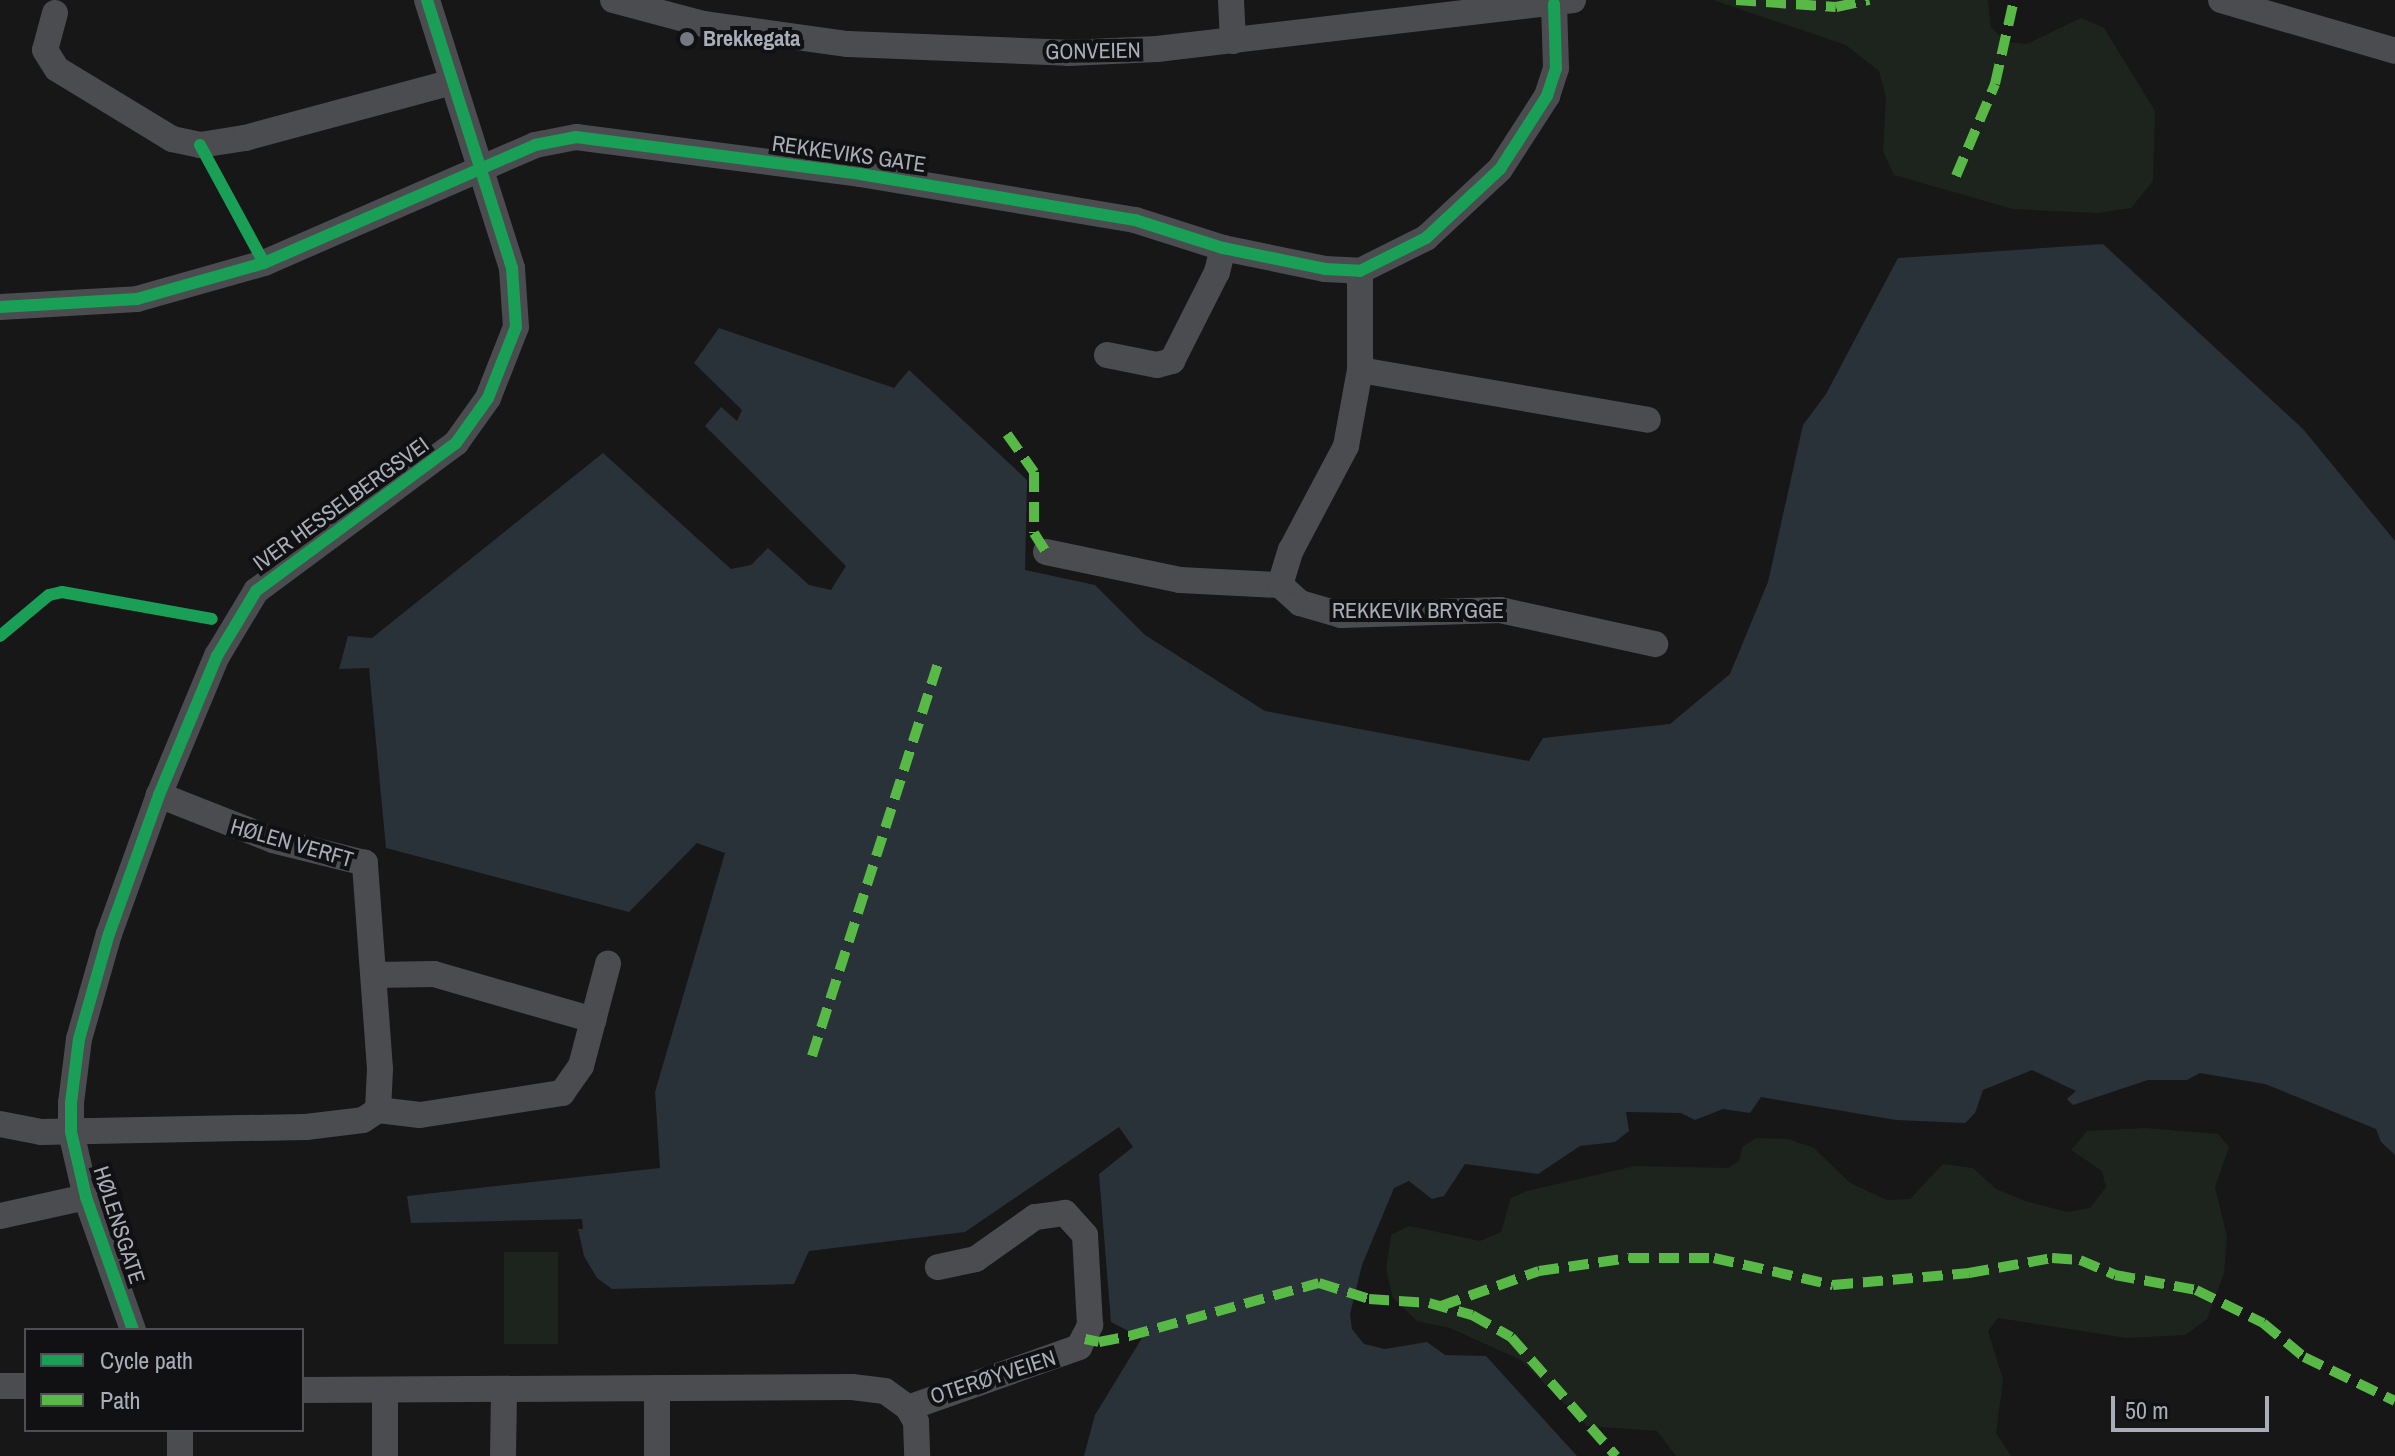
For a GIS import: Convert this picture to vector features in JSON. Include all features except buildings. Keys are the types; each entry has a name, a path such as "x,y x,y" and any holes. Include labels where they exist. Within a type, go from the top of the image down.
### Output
{"street":[{"name":"IVER HESSELBERGSVEI","path":"71,1132 79,1039 109,934 159,795 217,656 256,591 456,443 488,398 507,359 517,306 512,268 427,0"},
{"path":"436,29 447,0"},
{"name":"GONVEIEN","path":"613,0 703,24 848,44 1068,53 1233,41 1564,2"},
{"path":"1231,0 1233,41"},
{"path":"2221,0 2395,51"},
{"path":"1046,552 1180,580 1280,585 1291,550 1346,446 1360,370 1360,271 1426,238 1500,169 1547,96 1556,68 1564,2"},
{"path":"55,13 45,50 48,60 172,139 200,145 245,138 452,82"},
{"name":"REKKEVIKS GATE","path":"0,307 137,299 264,263 535,145 599,138 1135,220 1223,248 1325,269 1360,271"},
{"path":"1107,355 1157,365 1172,361 1217,272 1223,248"},
{"path":"1360,370 1648,420"},
{"name":"REKKEVIK BRYGGE","path":"1280,585 1300,603 1341,615 1500,610 1655,644"},
{"name":"HØLEN VERFT","path":"159,795 281,843 365,863 374,975 378,1110"},
{"path":"0,1124 71,1132 340,1125 363,1120 378,1110 420,1115 547,1099 573,1082 608,964"},
{"path":"374,975 434,974 593,1020"},
{"name":"HØLENSGATE","path":"71,1132 86,1197 132,1328"},
{"path":"0,1216 86,1197"},
{"name":"OTERØYVEIEN","path":"908,1408 1079,1347 1090,1325 1085,1235 1065,1213 1035,1217 976,1259 938,1267"},
{"path":"0,1386 24,1386"},
{"name":"OTERØYVEIEN","path":"304,1390 852,1387 885,1391 908,1408 916,1422 917,1456"},
{"path":"657,1388 657,1456"},
{"path":"503,1456 504,1389"},
{"path":"385,1391 385,1456"},
{"path":"180,1432 180,1456"}],"shaded area":[{"path":"1713,0 1988,0 1991,27 2006,42 2027,44 2081,18 2104,28 2155,111 2153,181 2131,208 2098,213 2013,209 1894,175 1883,151 1886,97 1879,71 1846,45"},
{"path":"2103,244 2303,429 2395,541 2395,1155 2381,1142 2376,1129 2265,1084 2200,1073 2187,1080 2148,1080 2073,1105 2067,1099 2076,1091 2032,1070 1983,1090 1975,1113 1965,1123 1896,1120 1761,1097 1750,1113 1723,1109 1695,1120 1681,1113 1626,1112 1629,1131 1615,1142 1580,1146 1538,1174 1465,1164 1444,1196 1432,1199 1409,1181 1394,1188 1362,1265 1350,1314 1352,1329 1364,1344 1385,1349 1427,1342 1445,1355 1486,1356 1577,1456 1084,1456 1095,1415 1142,1338 1111,1322 1099,1174 1133,1147 1119,1127 965,1232 809,1251 794,1284 612,1289 597,1278 584,1256 578,1229 583,1229 582,1219 411,1223 407,1196 660,1168 655,1092 725,853 697,843 629,912 386,848 369,668 339,669 348,636 372,638 603,453 731,569 751,565 768,548 809,585 831,590 846,566 705,426 721,407 737,421 742,410 694,363 719,328 894,388 909,370 1027,480 1025,570 1095,585 1145,635 1265,711 1529,761 1543,738 1670,724 1730,674 1768,582 1803,425 1826,394 1898,258"},
{"path":"2145,1128 2218,1134 2229,1147 2215,1187 2227,1237 2224,1273 2207,1319 2185,1335 2127,1338 1998,1318 1988,1331 2003,1380 1996,1433 2011,1456 1676,1456 1657,1431 1587,1426 1521,1360 1450,1328 1417,1321 1393,1298 1386,1270 1391,1235 1409,1226 1480,1241 1501,1232 1511,1198 1527,1191 1635,1166 1728,1168 1739,1161 1742,1147 1756,1138 1788,1139 1814,1148 1850,1183 1887,1200 1910,1199 1943,1164 1973,1168 1996,1189 2025,1201 2067,1212 2090,1208 2106,1187 2102,1171 2071,1150 2087,1131"},
{"path":"504,1252 558,1252 558,1344 504,1344"}],"marked path":[{"path":"1736,0 1836,7 1869,0"},
{"path":"1956,176 1995,84 2014,0"},
{"path":"1007,434 1034,472 1034,533 1046,552"},
{"path":"812,1056 938,663"},
{"path":"1441,1306 1539,1271 1629,1258 1714,1258 1833,1285 1969,1273 2052,1258 2080,1260 2115,1275 2196,1290 2263,1323 2304,1357 2395,1401"},
{"path":"1085,1339 1099,1342 1129,1336 1319,1283 1369,1299 1429,1303 1472,1315 1511,1337 1616,1456"}],"cycle path":[{"path":"132,1328 86,1197 71,1132 71,1103 79,1039 109,934 159,795 217,656 256,591 456,443 488,398 516,327 512,268 427,0"},
{"path":"0,307 137,299 264,263 535,145 576,137 860,174 1135,220 1223,248 1325,269 1360,271 1426,238 1500,169 1547,96 1556,68 1554,4"},
{"path":"200,145 264,263"},
{"path":"0,636 49,595 62,592 212,619"}],"place":[{"name":"Brekkegata","path":"687,39"}]}
